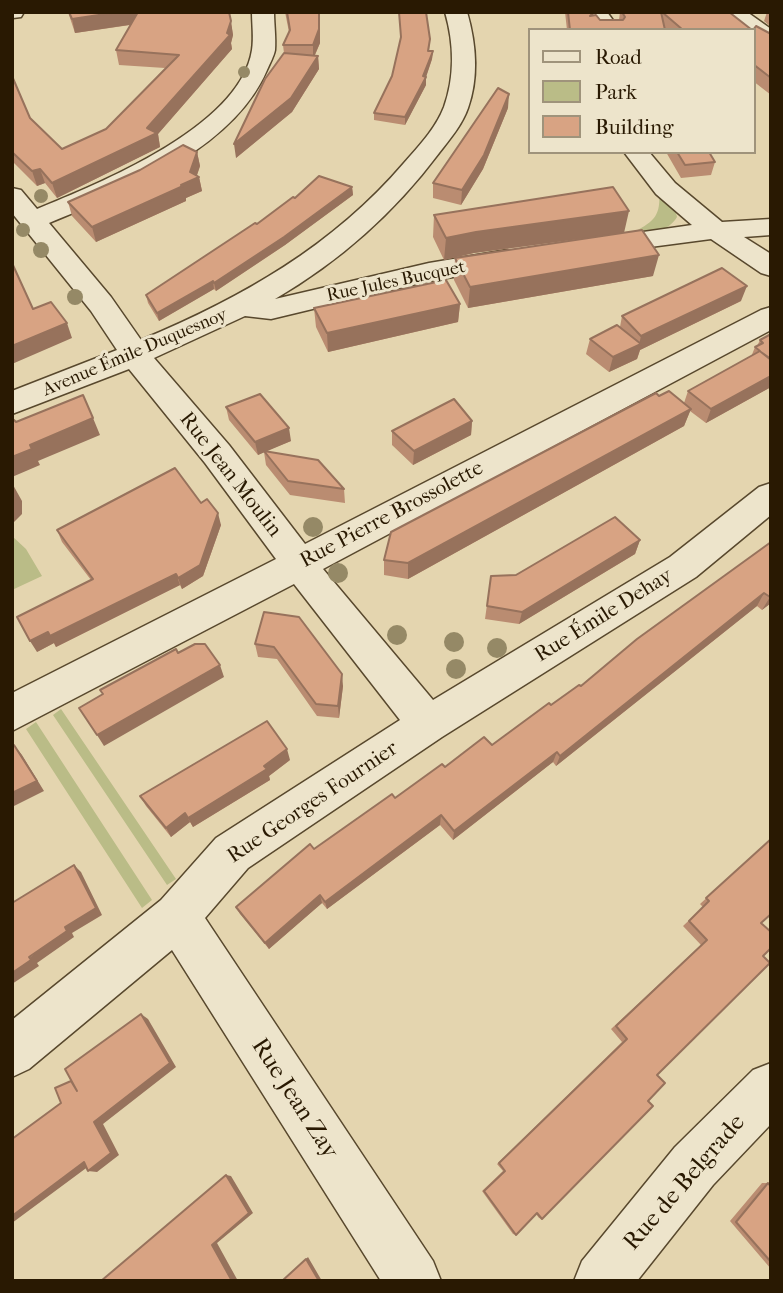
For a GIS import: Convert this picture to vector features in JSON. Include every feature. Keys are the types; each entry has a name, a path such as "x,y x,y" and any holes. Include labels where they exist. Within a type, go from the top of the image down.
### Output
{"street":[{"path":"31,221 132,178 211,128 253,76 262,55 265,22 263,12"},
{"name":"Avenue Émile Duquesnoy","path":"12,403 136,356 241,308 340,243 393,197 451,119 462,82 461,25 456,12"},
{"path":"596,12 608,28"},
{"path":"733,12 755,28"},
{"path":"755,28 771,40"},
{"path":"638,154 674,199 696,218 771,267"},
{"name":"Rue Jean Moulin","path":"12,196 101,304 136,356 217,454 299,564 428,724"},
{"path":"568,250 718,230 771,227"},
{"path":"340,243 350,259 360,267 391,282"},
{"name":"Rue Jules Bucquet","path":"241,308 271,309 429,272 530,256"},
{"name":"Rue Pierre Brossolette","path":"12,713 771,317"},
{"name":"Rue Émile Dehay","path":"428,724 683,567 771,496"},
{"name":"Rue Georges Fournier","path":"12,1052 177,916 232,853 428,724"},
{"name":"Rue Jean Zay","path":"177,916 413,1281"},
{"name":"Rue de Belgrade","path":"602,1281 694,1166 771,1088"}],"green space":[{"path":"659,191 675,209 677,217 664,229 635,236 634,232 652,221 658,212"},
{"path":"12,536 26,549 42,576 12,590"},
{"path":"61,709 176,879 167,885 53,715"},
{"path":"36,722 152,900 142,908 26,729"}],"building":[{"path":"69,12 119,12 72,19"},
{"path":"138,12 229,12 231,21 227,33 230,35 147,128 157,133 52,183 40,169 32,171 12,152 12,76 30,118 62,149 106,129 179,55 116,50"},
{"path":"287,12 319,12 319,29 313,45 283,45 290,30"},
{"path":"399,12 426,12 430,39 428,51 433,51 423,76 426,77 405,117 374,113 392,76 401,37"},
{"path":"568,12 594,12 590,16 596,15 600,20 623,20 625,17 622,12 661,12 665,28 570,28"},
{"path":"662,12 729,12 749,28 681,28"},
{"path":"756,26 771,34 771,78 755,66"},
{"path":"284,53 318,56 291,98 234,144 265,79"},
{"path":"498,88 509,94 484,155 462,190 433,183"},
{"path":"183,145 197,152 190,172 199,177 181,185 183,186 92,227 68,202 140,170"},
{"path":"678,154 710,154 715,162 685,165"},
{"path":"319,176 352,187 284,237 214,283 213,281 157,313 146,295 295,198"},
{"path":"613,187 629,211 446,238 434,215"},
{"path":"642,230 659,255 470,287 455,258"},
{"path":"12,263 33,309 51,302 67,323 12,346"},
{"path":"722,268 747,286 641,336 622,316"},
{"path":"446,280 460,304 327,333 314,308"},
{"path":"617,325 641,344 613,357 590,339"},
{"path":"771,334 771,359 761,352 771,360 771,376 711,409 688,391 760,351 755,347 763,343 760,340"},
{"path":"669,391 691,409 408,563 384,560 391,532 656,393 659,396"},
{"path":"260,394 289,428 255,442 226,407"},
{"path":"83,395 93,418 30,445 32,449 12,457 12,421 16,422"},
{"path":"454,399 472,421 414,451 392,431"},
{"path":"264,451 318,460 344,489 288,481"},
{"path":"175,468 201,503 207,499 218,513 200,565 178,578 176,574 50,636 48,632 30,641 17,617 93,579 57,530"},
{"path":"615,517 640,540 522,612 487,606 491,576 516,575"},
{"path":"771,542 771,597 764,593 560,756 557,752 454,831 441,815 325,902 320,895 265,943 236,907 310,844 314,849 392,794 395,798 442,764 445,767 484,737 492,745 549,703 551,705 581,686 637,639"},
{"path":"264,612 299,617 342,674 338,706 316,704 274,647 255,644"},
{"path":"195,644 205,644 220,665 97,735 79,708 103,694 100,690 176,649 178,653"},
{"path":"267,721 287,749 264,766 267,769 188,818 185,813 166,828 140,796"},
{"path":"14,745 37,781 12,793 12,746"},
{"path":"771,839 771,914 761,923 771,932 771,948 763,956 770,963 657,1075 665,1083 648,1101 653,1106 542,1219 537,1213 516,1235 484,1191 505,1171 499,1163 627,1039 616,1026 707,940 689,921 709,901 706,898"},
{"path":"74,865 96,908 65,927 67,931 29,957 31,960 12,973 12,903"},
{"path":"141,1014 170,1063 94,1122 111,1153 88,1171 84,1162 12,1216 12,1139 61,1103 55,1088 71,1081 77,1091 65,1069"},
{"path":"226,1175 249,1213 212,1245 232,1281 101,1281"},
{"path":"768,1183 771,1187 771,1262 736,1222"},
{"path":"306,1259 319,1281 282,1281"}]}
